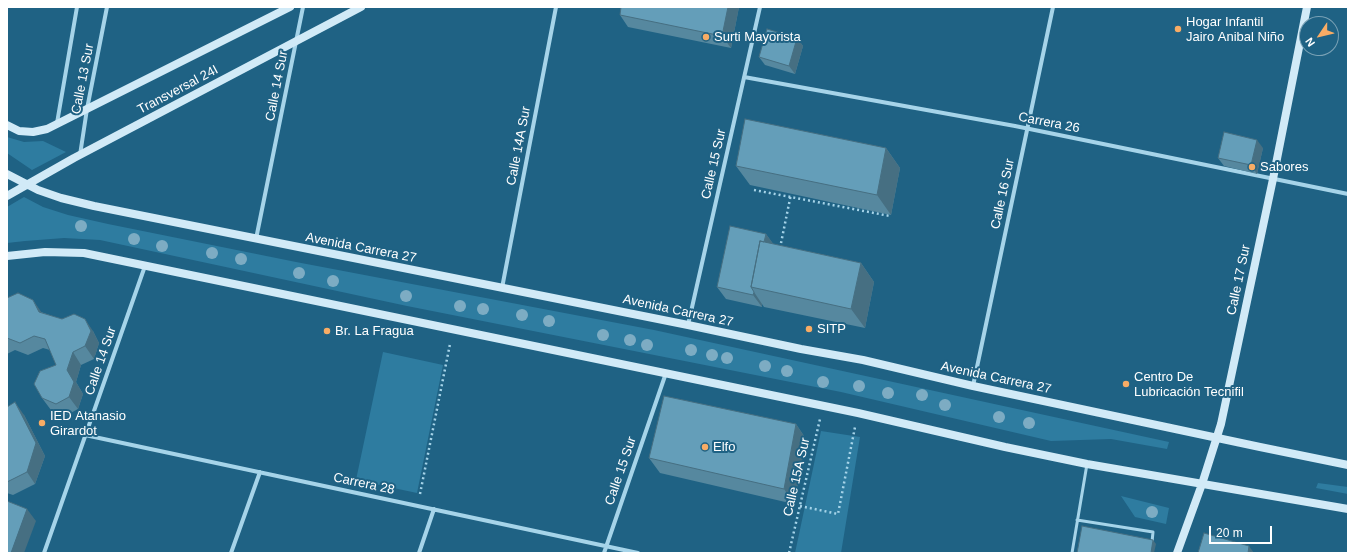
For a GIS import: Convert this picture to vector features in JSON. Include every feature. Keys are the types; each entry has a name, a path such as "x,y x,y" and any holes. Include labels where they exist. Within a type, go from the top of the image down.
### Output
{"main road":[{"name":"Transversal 24I","path":"7,126 19,131 33,132 47,129 290,7"},
{"name":"Transversal 24I","path":"7,196 80,155 362,7"},
{"name":"Calle 17 Sur","path":"1177,553 1217,438 1273,179 1307,7"},
{"name":"Avenida Carrera 27","path":"7,174 61,198 87,204 801,349 863,360 974,386 1348,465"},
{"path":"7,256 45,252 84,253 858,413 1005,447 1087,464 1348,509"}],"street":[{"name":"Calle 13 Sur","path":"57,123 77,7"},
{"name":"Calle 13 Sur","path":"80,155 86,109 107,7"},
{"name":"Calle 14 Sur","path":"256,239 303,7"},
{"name":"Calle 14A Sur","path":"502,288 556,7"},
{"name":"Calle 15 Sur","path":"688,325 760,7"},
{"name":"Calle 16 Sur","path":"974,386 1053,7"},
{"name":"Carrera 26","path":"744,77 1027,129 1348,194"},
{"name":"Calle 14 Sur","path":"44,553 144,266"},
{"name":"Calle 15 Sur","path":"604,553 666,374"},
{"name":"Carrera 28","path":"85,435 638,553"},
{"path":"231,553 260,472"},
{"path":"419,553 434,509"}],"lane":[{"path":"1072,553 1087,464"},
{"path":"1077,520 1153,532 1152,543"}],"path":[{"path":"754,190 791,195 890,216"},
{"path":"779,252 791,195"},
{"path":"418,506 453,330"},
{"name":"Calle 15A Sur","path":"789,553 823,406"},
{"path":"800,506 838,514 858,413"}],"shaded area":[{"path":"7,137 24,142 43,141 66,152 32,170 7,153"},
{"path":"24,197 43,207 68,215 108,224 296,262 654,330 1169,442 1167,449 1111,439 1051,441 841,392 407,306 100,240 64,238 7,243 7,207"},
{"path":"383,352 443,365 417,493 356,480"},
{"path":"821,431 860,437 841,553 795,553"},
{"path":"1318,483 1348,487 1348,494 1316,488"},
{"path":"1121,496 1169,508 1166,524 1135,517"}],"building":[{"path":"621,7 728,7 722,36 620,15"},
{"path":"767,29 797,38 789,66 759,57"},
{"path":"745,119 886,148 877,195 736,166"},
{"path":"1224,132 1257,140 1251,165 1218,158"},
{"path":"730,226 766,234 764,242 760,241 751,287 754,292 753,295 717,287"},
{"path":"760,241 861,263 851,309 751,287"},
{"path":"18,293 33,300 39,312 62,319 74,314 85,319 91,331 85,346 73,352 67,370 74,382 69,397 56,404 42,398 34,384 40,371 56,365 45,339 34,336 20,343 7,338 7,298"},
{"path":"664,396 796,424 784,489 649,458"},
{"path":"15,402 36,443 27,472 7,482 7,407"},
{"path":"7,501 27,509 11,553 7,553"},
{"path":"1082,526 1153,540 1151,553 1077,553"},
{"path":"1204,533 1249,546 1248,553 1198,553"}],"place":[{"name":"Hogar Infantil Jairo Anibal Niño","path":"1178,29"},
{"name":"Surti Mayorista","path":"706,37"},
{"name":"Sabores","path":"1252,167"},
{"name":"SITP","path":"809,329"},
{"name":"Br. La Fragua","path":"327,331"},
{"name":"Centro De Lubricación Tecnifil","path":"1126,384"},
{"name":"IED Atanasio Girardot","path":"42,423"},
{"name":"Elfo","path":"705,447"}]}
